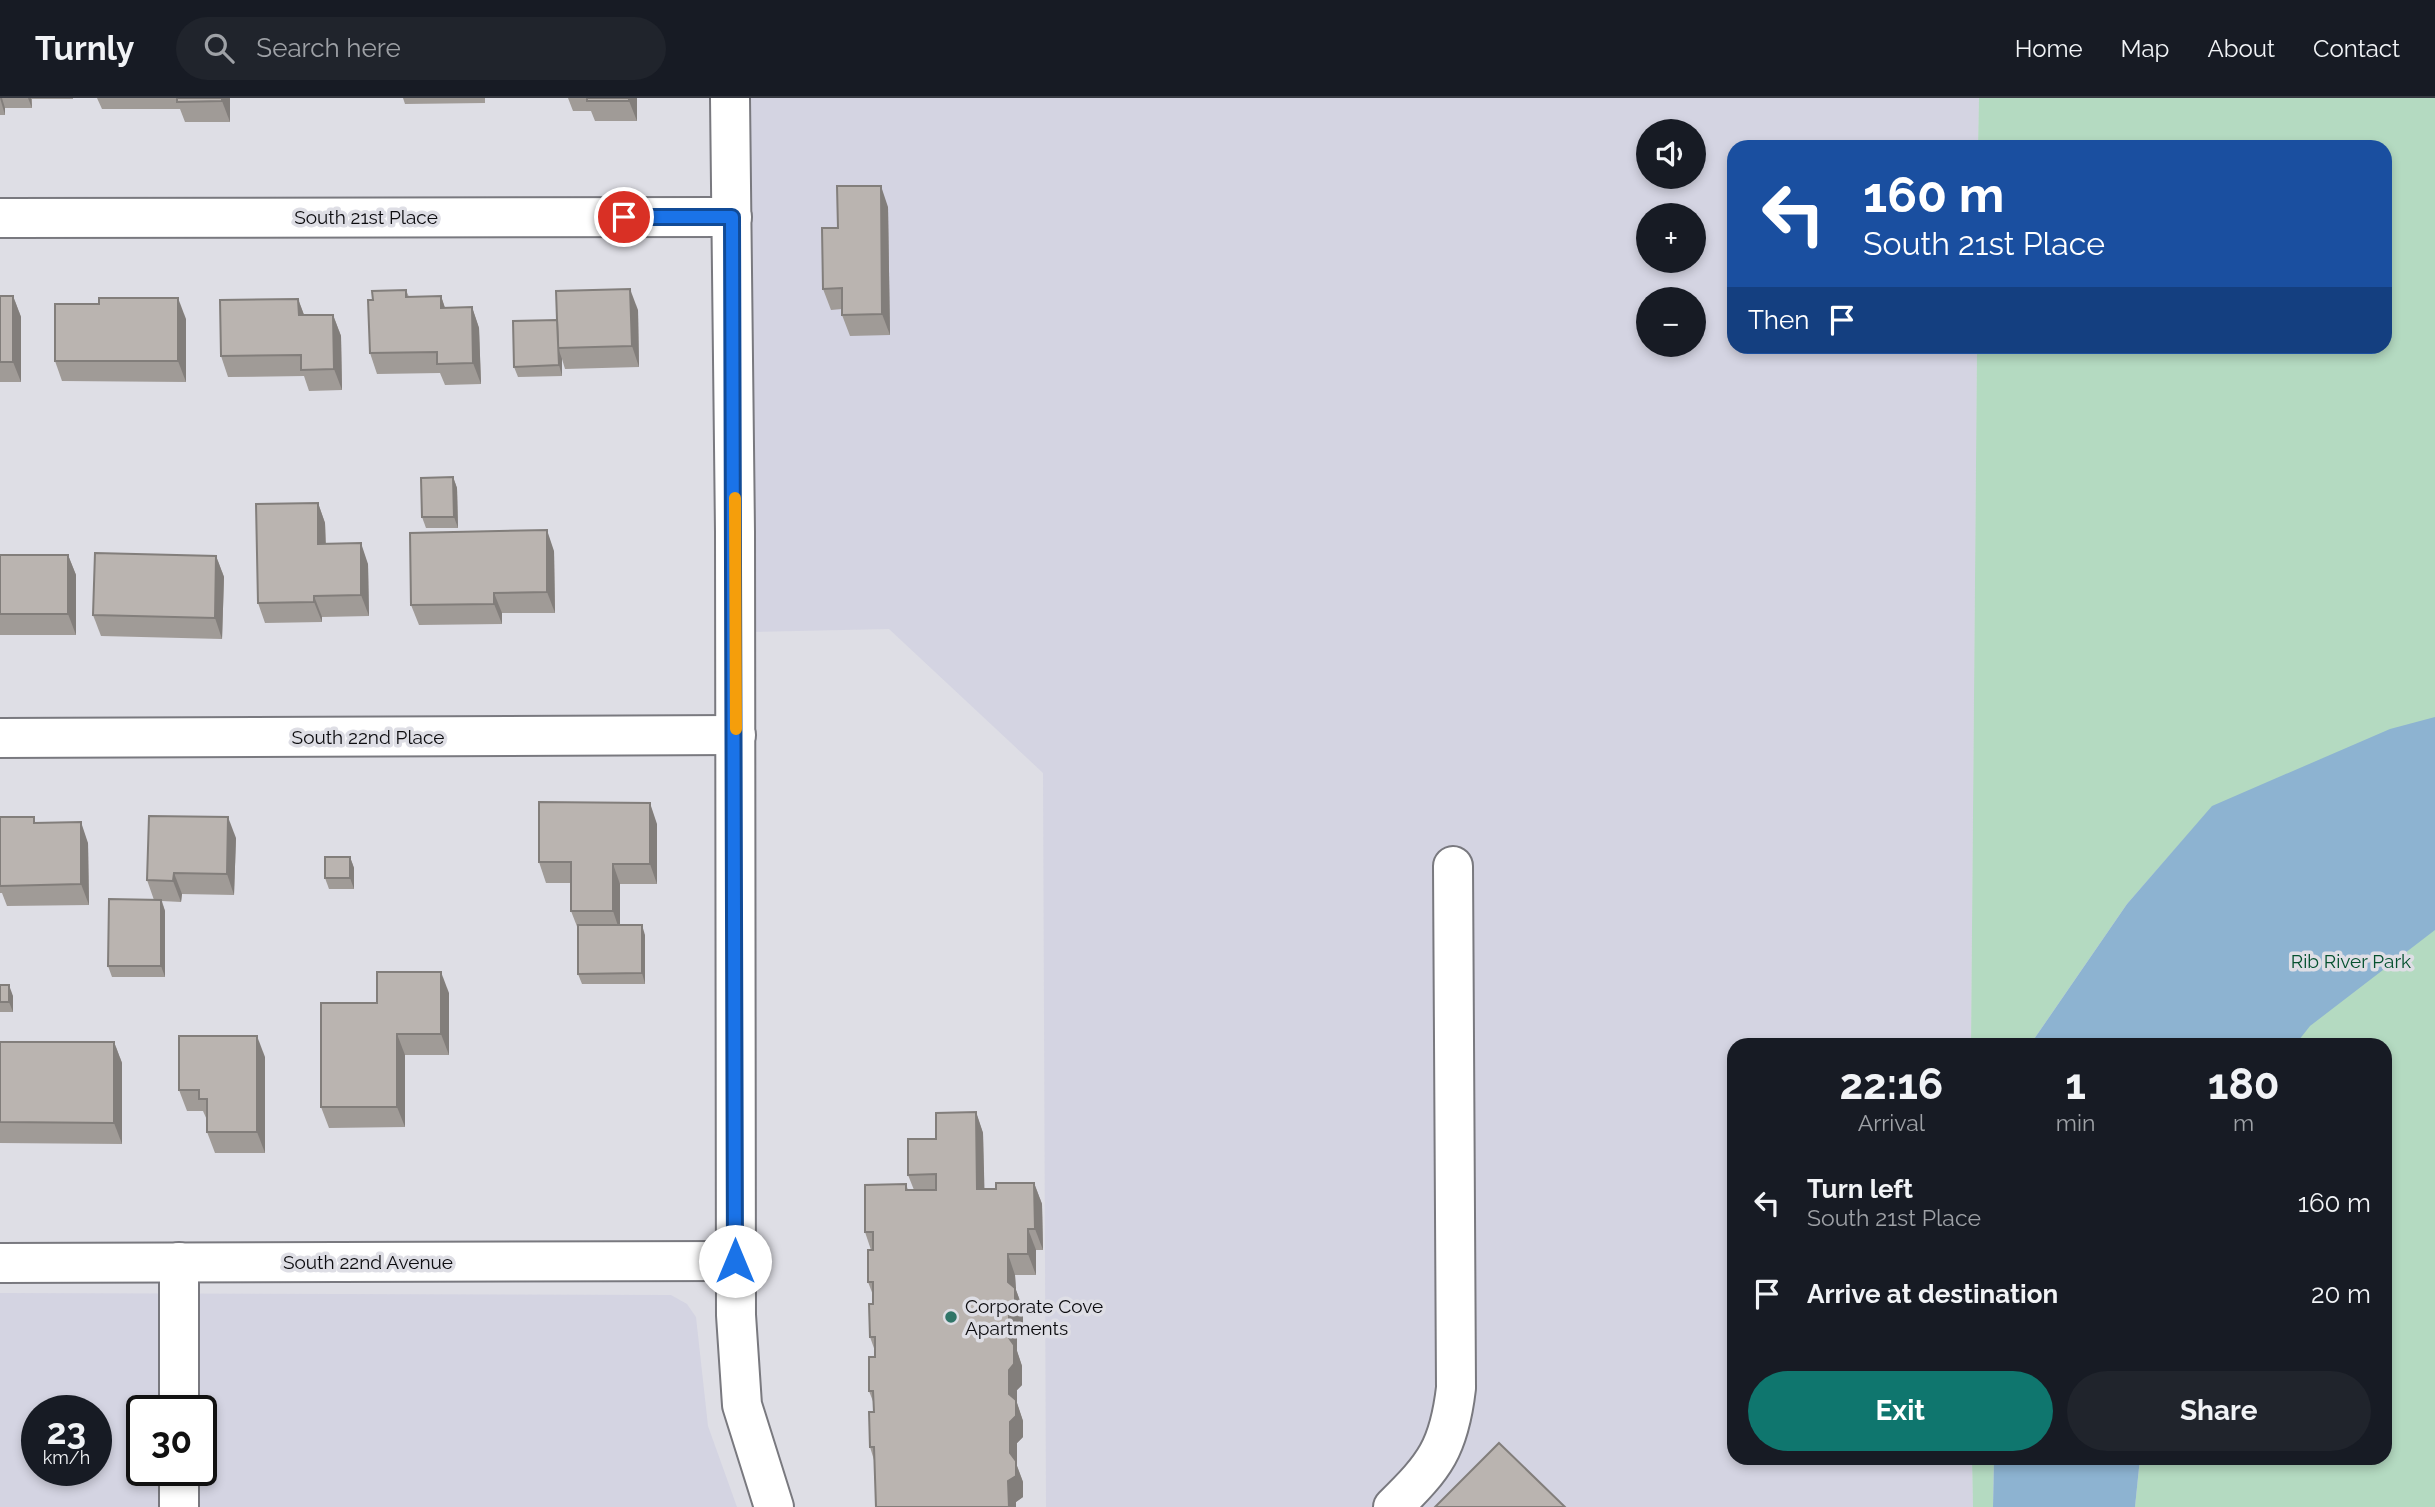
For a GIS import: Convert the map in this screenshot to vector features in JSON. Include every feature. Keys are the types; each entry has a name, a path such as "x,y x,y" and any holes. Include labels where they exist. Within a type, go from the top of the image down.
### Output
{"street":[{"path":"730,98 736,735 735,1261 742,1405 774,1507"},
{"name":"South 21st Place","path":"0,218 732,217"},
{"name":"South 22nd Place","path":"0,738 736,735"},
{"path":"1393,1507 1425,1476 1443,1447 1452,1419 1456,1388 1453,866"},
{"name":"South 22nd Avenue","path":"0,1263 735,1261"},
{"path":"178,1395 179,1262"},
{"path":"179,1486 179,1507"}],"shaded area":[{"path":"745,98 1979,98 1978,140 1727,140 1727,354 1977,354 1971,1038 1727,1038 1727,1465 1972,1465 1973,1507 1046,1507 1043,773 889,629 751,632"},
{"path":"0,1293 671,1295 687,1304 696,1317 708,1426 737,1507 0,1507"}],"green space":[{"name":"Rib River Park","path":"1979,98 2435,98 2435,1507 2135,1507 2139,1465 2392,1465 2392,1038 2265,1038 2212,807 2127,904 2035,1038 1971,1038 1977,354 2392,354 2392,140 1978,140"},
{"path":"1972,1465 1994,1465 1993,1507 1973,1507"}],"water":[{"path":"2435,717 2435,930 2310,1026 2301,1038 2035,1038 2127,904 2212,806 2390,729"},
{"path":"1994,1465 2139,1465 2135,1507 1993,1507"}],"building":[{"path":"177,98 222,98 222,101 177,102"},
{"path":"587,98 629,98 629,101 587,101"},
{"path":"837,186 881,186 882,314 842,315 842,288 823,289 822,228 838,228"},
{"path":"630,289 632,346 558,348 556,291"},
{"path":"406,290 406,297 441,296 441,308 472,307 473,363 437,364 437,352 370,353 368,300 373,300 372,291"},
{"path":"0,296 13,296 13,362 0,362"},
{"path":"99,298 178,298 178,361 55,361 55,304 99,304"},
{"path":"298,299 299,315 333,315 334,369 301,370 301,355 221,356 220,300"},
{"path":"557,320 559,365 514,367 513,321"},
{"path":"453,477 454,517 422,517 421,478"},
{"path":"318,503 318,544 361,543 361,595 314,596 314,602 258,603 256,504"},
{"path":"547,530 547,592 494,593 494,604 411,605 410,533"},
{"path":"95,553 216,556 215,618 93,615"},
{"path":"0,555 68,555 68,614 0,614"},
{"path":"539,802 650,803 650,864 613,864 613,911 571,911 571,862 539,862"},
{"path":"149,816 228,817 227,874 174,873 173,881 147,880"},
{"path":"0,817 34,817 34,823 81,822 81,884 0,886"},
{"path":"325,857 350,857 350,878 325,878"},
{"path":"109,899 161,900 161,966 108,966"},
{"path":"578,925 642,925 642,973 578,974"},
{"path":"377,972 441,972 441,1034 397,1034 397,1107 321,1107 321,1003 377,1003"},
{"path":"0,985 9,985 9,1002 0,1002"},
{"path":"179,1036 257,1036 257,1132 207,1132 207,1099 199,1099 199,1090 179,1090"},
{"path":"0,1042 114,1042 114,1123 0,1122"},
{"name":"Corporate Cove Apartments","path":"976,1112 977,1189 996,1189 996,1183 1034,1183 1035,1229 1028,1229 1028,1254 1008,1254 1008,1282 1015,1288 1015,1305 1009,1310 1009,1338 1014,1345 1014,1364 1009,1370 1009,1394 1016,1400 1016,1416 1010,1422 1010,1453 1016,1461 1016,1476 1008,1481 1009,1507 876,1507 874,1447 870,1447 869,1412 874,1412 873,1391 869,1391 869,1357 875,1357 875,1337 870,1337 869,1304 873,1304 873,1282 868,1282 868,1250 873,1250 873,1232 865,1232 865,1185 906,1184 906,1190 936,1190 936,1174 908,1175 908,1139 936,1139 936,1113"},
{"path":"1499,1443 1565,1507 1435,1507"}],"slow traffic":[{"path":"735,498 736,729"}],"place":[{"name":"Corporate Cove Apartments","path":"951,1317"}],"route":[{"path":"624,217 732,217 736,735 735,1261"}]}
